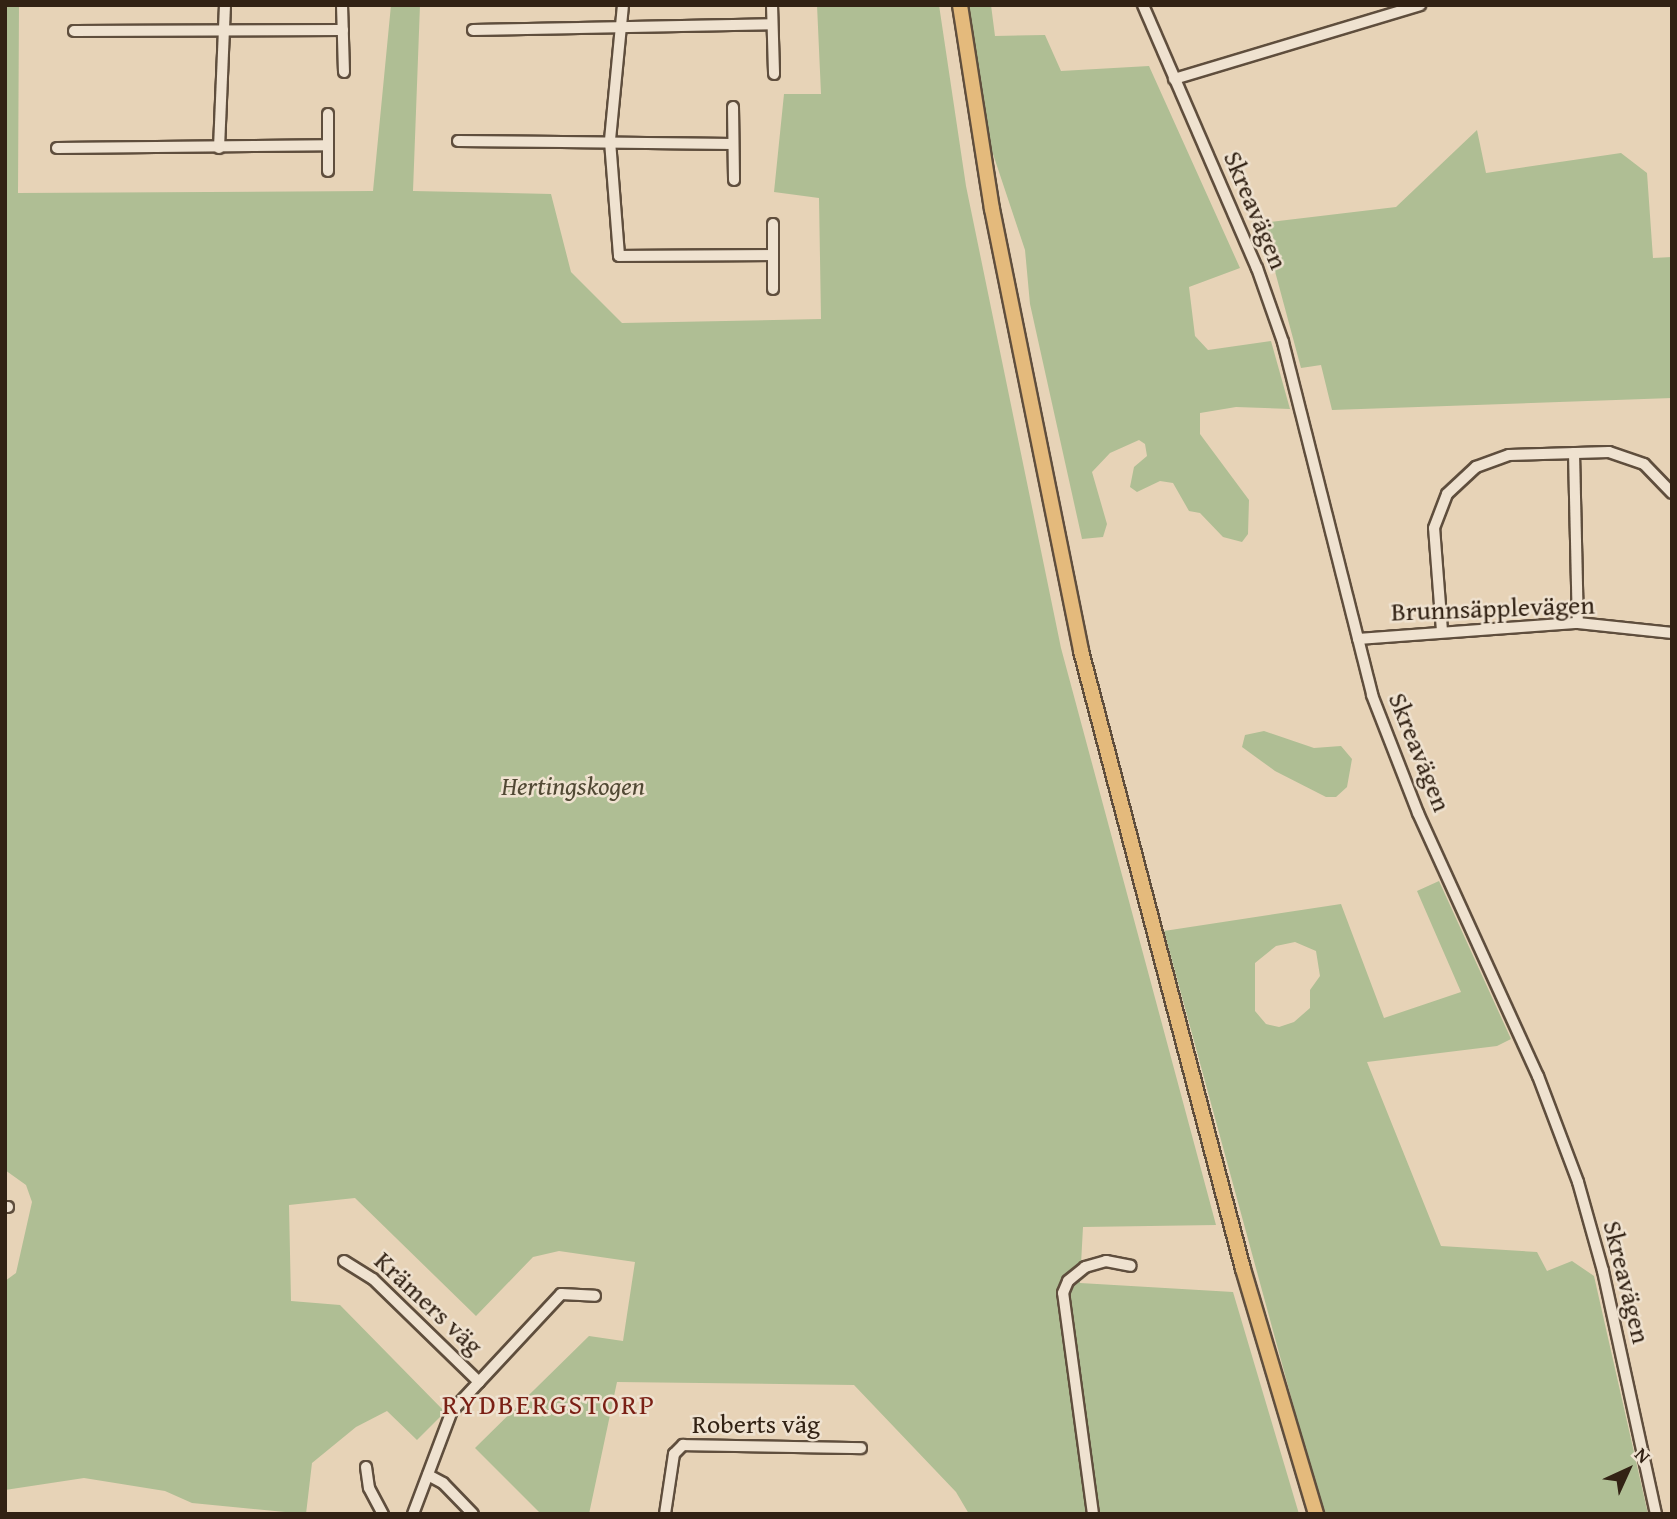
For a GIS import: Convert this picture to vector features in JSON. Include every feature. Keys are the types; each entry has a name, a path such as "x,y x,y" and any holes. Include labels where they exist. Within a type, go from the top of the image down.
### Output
{"main road":[{"path":"960,5 992,209 1081,651 1243,1269 1316,1514"}],"street":[{"path":"219,148 225,5"},
{"path":"342,5 344,72"},
{"path":"623,5 610,141 619,256 772,255"},
{"path":"772,5 774,74"},
{"name":"Skreavägen","path":"1143,5 1257,268 1283,342 1372,695 1404,779 1538,1076 1578,1182 1603,1271 1657,1514"},
{"path":"1174,79 1420,5"},
{"path":"473,30 772,24"},
{"path":"74,30 343,30"},
{"path":"733,107 733,180"},
{"path":"327,114 328,171"},
{"path":"458,141 733,144"},
{"path":"57,148 328,145"},
{"path":"773,224 773,289"},
{"path":"1442,631 1434,527 1447,494 1475,467 1509,455 1609,452 1644,464 1672,493"},
{"path":"1574,453 1578,623"},
{"name":"Brunnsäpplevägen","path":"1358,639 1578,623 1672,633"},
{"name":"Krämers väg","path":"344,1261 381,1285 479,1382"},
{"path":"1093,1514 1063,1293 1068,1281 1085,1267 1107,1261 1131,1266"},
{"path":"413,1514 446,1421 561,1294 595,1296"},
{"name":"Roberts väg","path":"664,1514 674,1454 683,1445 861,1448"},
{"path":"366,1467 369,1488 383,1514"},
{"path":"428,1475 443,1483 474,1514"}],"green space":[{"name":"Hertingskogen","path":"5,5 19,5 18,193 373,191 391,5 420,5 413,191 551,194 571,272 622,323 821,319 819,198 774,192 784,94 821,94 817,5 939,5 966,186 1061,648 1216,1225 1083,1227 1080,1283 1233,1292 1299,1514 969,1514 956,1492 854,1385 617,1382 589,1514 541,1514 475,1448 589,1336 623,1341 635,1262 559,1251 533,1257 476,1316 355,1198 289,1205 291,1301 340,1305 445,1412 417,1440 387,1411 356,1427 312,1463 306,1514 192,1503 165,1491 84,1478 5,1490 5,1281 16,1273 32,1202 26,1185 5,1170"},
{"path":"967,5 991,5 995,36 1045,35 1061,71 1149,66 1240,268 1189,287 1195,336 1208,350 1271,341 1290,409 1236,407 1200,413 1200,434 1249,500 1248,534 1242,542 1223,537 1200,513 1189,511 1173,483 1160,481 1137,492 1130,487 1134,467 1147,456 1145,444 1139,440 1110,453 1092,472 1107,524 1103,537 1082,539 1030,304 1025,250 988,139"},
{"path":"1477,130 1486,173 1621,153 1647,173 1653,258 1672,257 1672,398 1332,410 1321,365 1301,368 1262,223 1396,207"},
{"path":"1264,731 1314,748 1341,746 1352,759 1347,787 1336,797 1326,797 1275,771 1242,747 1245,735"},
{"path":"1439,881 1511,1039 1497,1046 1367,1062 1441,1246 1537,1252 1547,1271 1572,1261 1594,1276 1648,1514 1323,1514 1164,931 1341,904 1384,1018 1461,992 1417,891","holes":["1295,942 1316,951 1320,976 1310,990 1310,1008 1294,1022 1279,1027 1266,1024 1255,1011 1255,963 1276,946"]}],"district":[{"name":"RYDBERGSTORP","path":"549,1404"}]}
